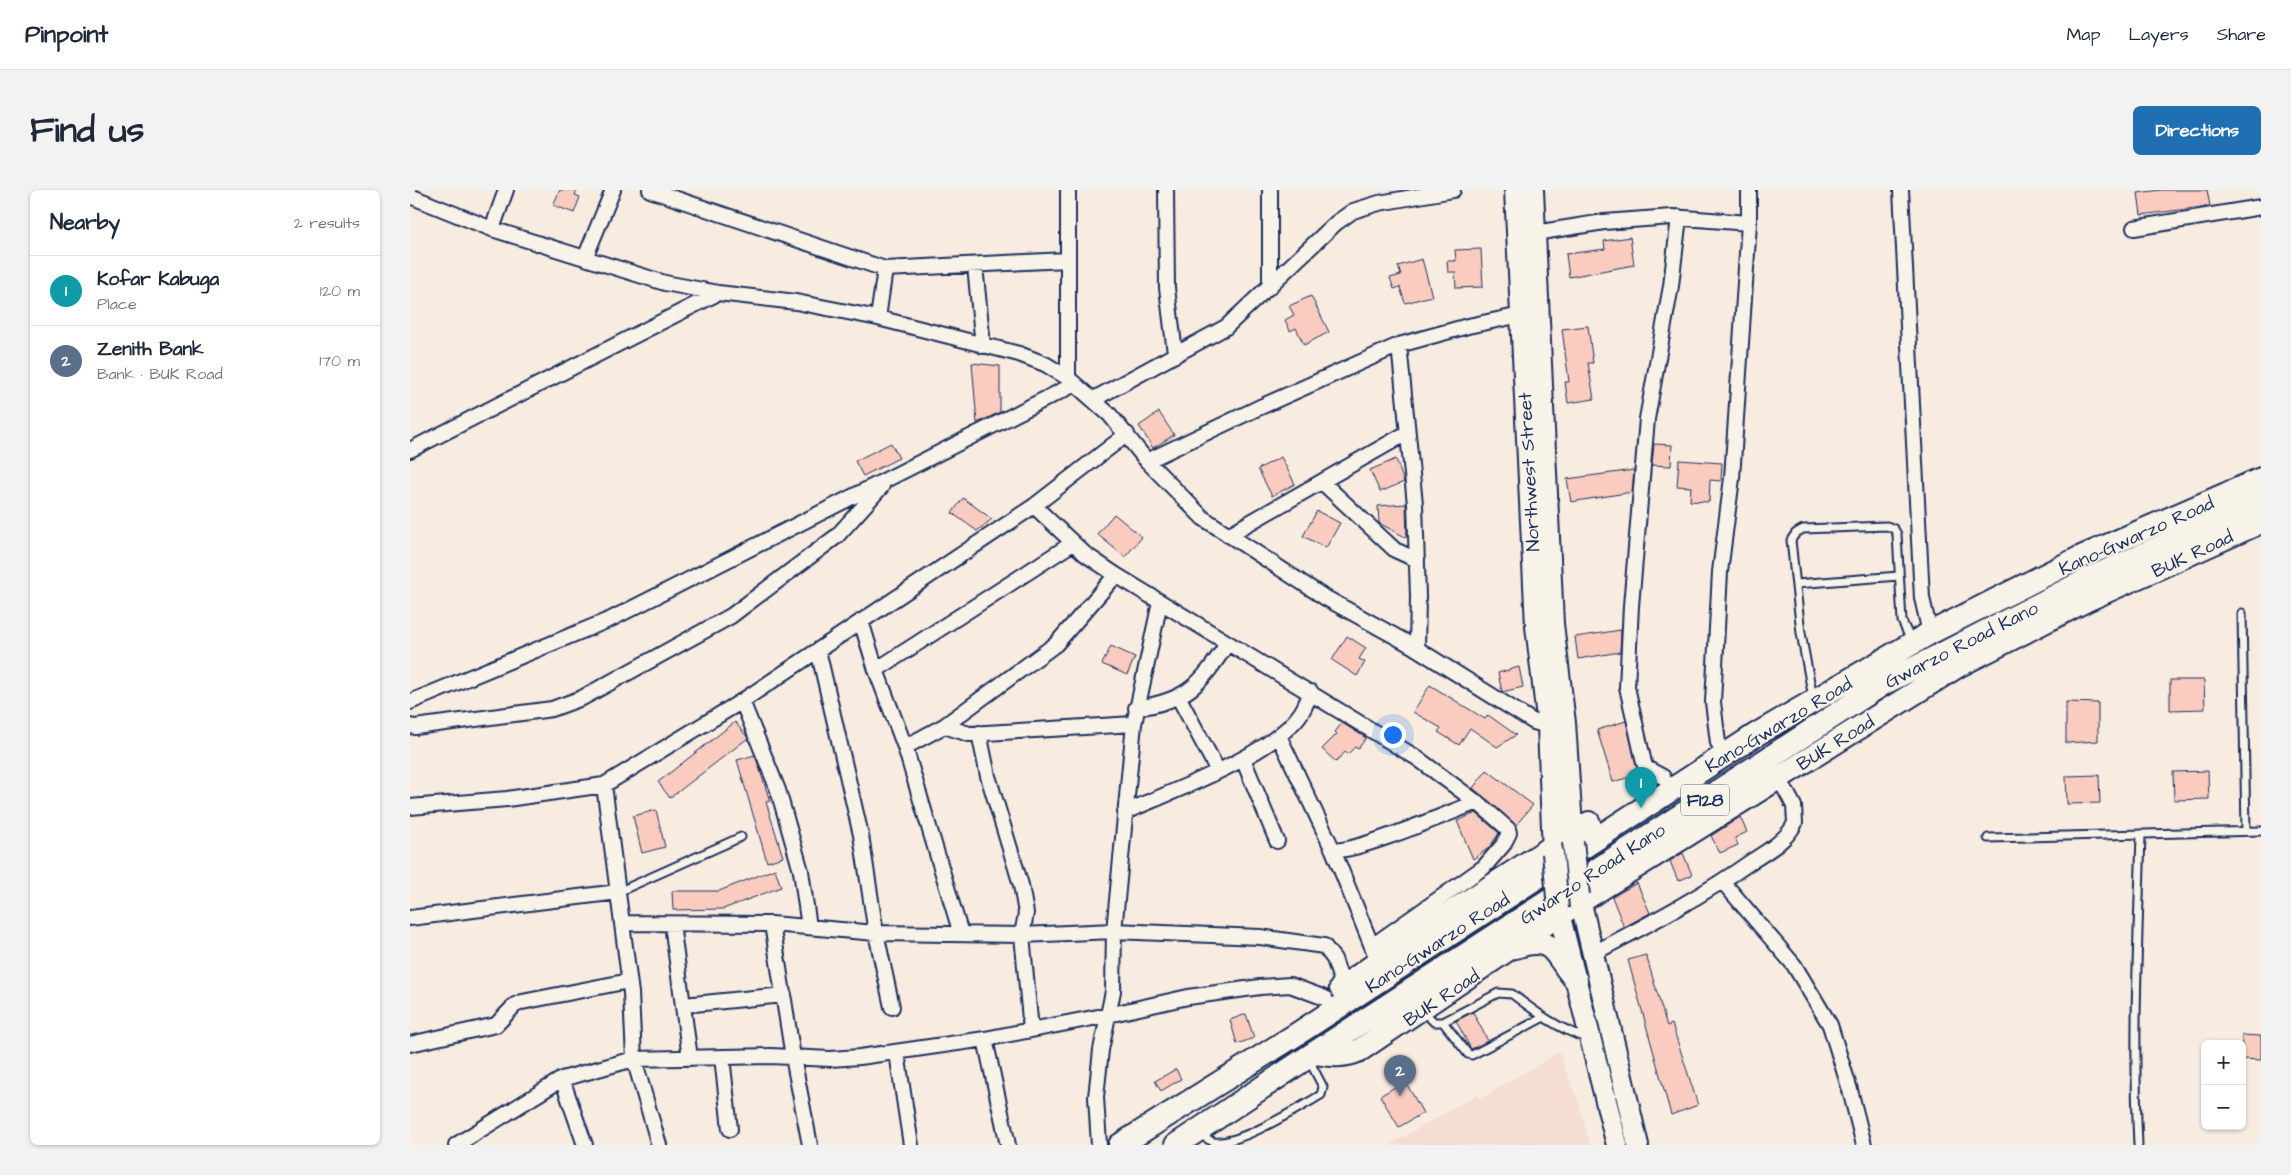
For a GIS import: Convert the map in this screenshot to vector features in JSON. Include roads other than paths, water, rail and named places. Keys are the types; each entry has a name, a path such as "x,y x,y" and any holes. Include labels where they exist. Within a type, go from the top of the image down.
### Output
{"main road":[{"name":"Northwest Street","path":"1515,190 1536,626 1548,726 1558,753"},
{"name":"Northwest Street","path":"1534,190 1558,753"},
{"name":"Kano-Gwarzo Road","path":"1120,1145 1294,1036 1609,829 1817,697 1923,637 2079,558 2261,479"},
{"name":"Gwarzo Road Kano","path":"1176,1145 1311,1055 1883,684 2090,578 2241,524 2261,502"},
{"name":"BUK Road","path":"1311,1055 1334,1057 1348,1055 1360,1050 1514,947 1558,912 1779,778 1958,666 2241,524"},
{"path":"1883,684 1903,700"},
{"path":"1294,1036 1303,1020 1325,998 1343,986 1375,954 1563,844 1663,777 1779,705 1803,694 1817,697"},
{"path":"1558,753 1563,844 1558,912 1618,1145"},
{"path":"1563,844 1580,899 1592,954 1609,1015 1638,1145"},
{"path":"1514,947 1527,943 1541,942 1552,948 1576,980"}],"street":[{"path":"492,229 506,190"},
{"path":"585,258 613,190"},
{"path":"650,190 884,269 1066,260"},
{"path":"1068,190 1066,260 1072,381"},
{"path":"1166,190 1167,288 1175,353"},
{"path":"1270,190 1270,288"},
{"path":"1094,399 1226,326 1270,288 1336,223 1353,211 1379,203 1453,190"},
{"path":"1718,743 1712,702 1720,572 1732,478 1749,224 1749,190"},
{"path":"1901,190 1923,637"},
{"path":"410,193 492,229 665,283 718,293 796,302 878,318 1032,358 1072,381 1094,399 1127,434 1147,461 1203,518 1324,597 1417,649 1534,722 1548,726"},
{"path":"2134,228 2261,207"},
{"path":"1663,777 1646,768 1644,764 1627,687 1631,606 1647,418 1671,286 1679,217"},
{"path":"1535,233 1604,222 1679,217 1749,224"},
{"path":"975,266 983,346"},
{"path":"878,318 884,269"},
{"path":"410,450 718,293"},
{"path":"1147,461 1258,408 1399,345 1468,326 1521,315"},
{"path":"1399,345 1415,504 1417,649"},
{"path":"410,702 610,619 888,480 1072,381"},
{"path":"1228,535 1407,433"},
{"path":"410,807 604,786 742,701 1034,506 1127,434"},
{"path":"410,726 415,727 552,709 582,698 731,616 837,536 888,480"},
{"path":"1322,482 1395,550 1417,560"},
{"path":"1034,506 1073,544 1116,576 1227,644 1311,692 1417,758 1477,802 1508,829 1509,833 1503,846 1484,867 1375,954 1333,850 1279,736"},
{"path":"876,670 1073,544"},
{"path":"905,747 944,726 1056,644 1116,576"},
{"path":"1099,1145 1096,1097 1101,1050 1113,991 1114,931 1134,724 1160,602"},
{"path":"861,622 876,670 905,747 961,934"},
{"path":"1136,708 1154,706 1179,698 1206,675 1227,644"},
{"path":"818,650 861,835 876,933 892,1007"},
{"path":"1125,812 1243,759 1279,736 1301,713 1311,692"},
{"path":"1179,698 1218,771"},
{"path":"742,701 778,790 801,871 809,926"},
{"path":"944,726 957,731 979,733 1134,724"},
{"path":"979,733 988,776 1021,885 1026,912 1022,935 1031,1030"},
{"path":"1243,759 1277,841"},
{"path":"1592,954 1666,916 1723,882 1778,843 1795,823 1794,806 1779,778"},
{"path":"604,786 629,981 634,1059 659,1145"},
{"path":"1333,850 1339,851 1362,844 1477,802"},
{"path":"1723,882 1794,965 1830,1025 1850,1090 1864,1145"},
{"path":"410,918 618,892"},
{"path":"622,923 772,924 876,933 1022,935 1114,931 1260,937 1324,946 1334,960 1343,986"},
{"path":"672,924 690,1058"},
{"path":"772,924 793,1057 810,1145"},
{"path":"410,1044 496,1025 515,1005 522,1002 629,981"},
{"path":"458,1144 562,1079 634,1059 793,1057 830,1059 897,1053 985,1039 1188,997 1270,986 1290,985 1325,998"},
{"path":"684,1005 784,995"},
{"path":"985,1039 1008,1145"},
{"path":"897,1053 911,1145"},
{"path":"722,1057 730,1128"},
{"path":"562,1079 585,1145"}],"lane":[{"path":"1817,697 1800,633 1791,540 1796,533 1803,529 1887,526 1894,529 1897,534 1902,622 1907,632 1923,637"},
{"path":"1796,584 1900,576"},
{"path":"2242,613 2246,831"},
{"path":"1988,838 2261,830"},
{"path":"2138,1145 2136,1108 2142,834"},
{"path":"618,892 741,837"},
{"path":"1422,1010 1434,1022 1443,1022 1498,993 1512,994 1570,1033 1591,1039"},
{"path":"1443,1022 1468,1054 1472,1056 1544,1017"},
{"path":"1196,1132 1215,1142 1232,1140 1270,1125 1321,1095 1323,1086 1311,1055"}],"place":[{"name":"Kofar Kabuga","path":"1641,808"},
{"name":"Zenith Bank","path":"1400,1096"}]}
